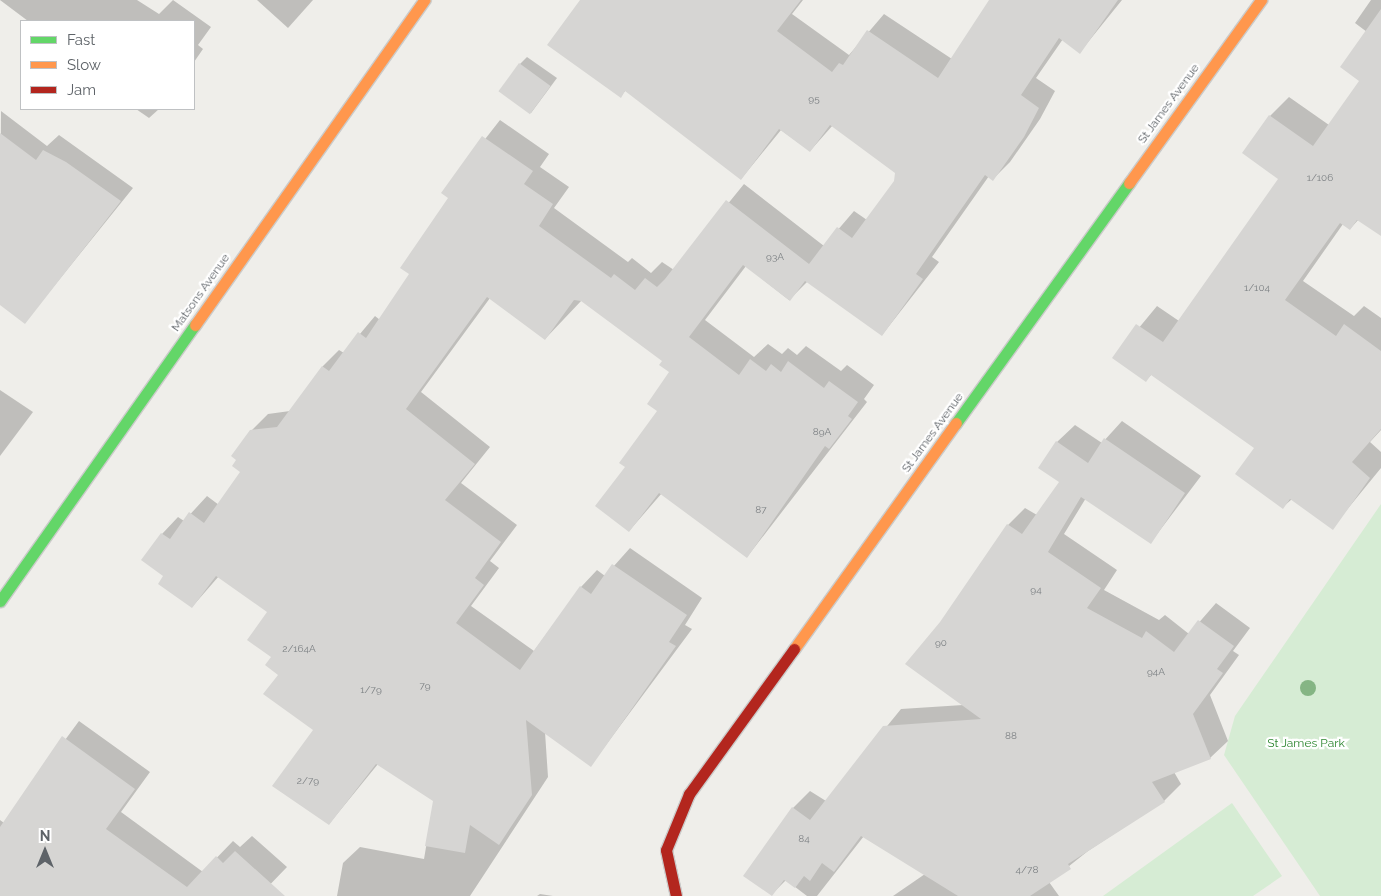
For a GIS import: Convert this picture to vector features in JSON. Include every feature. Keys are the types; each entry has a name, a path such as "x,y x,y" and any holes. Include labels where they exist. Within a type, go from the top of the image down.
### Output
{"street":[{"name":"Matsons Avenue","path":"0,602 424,0"},
{"name":"St James Avenue","path":"676,896 666,850 689,794 1261,0"}],"green space":[{"name":"St James Park","path":"1381,504 1381,896 1320,896 1224,755 1235,716"},
{"path":"1232,803 1282,876 1253,896 1103,896"}],"building":[{"path":"580,0 801,0 777,31 832,72 839,63 843,65 867,30 938,78 989,0 1118,0 1080,54 1059,38 1021,95 1039,108 1024,137 993,181 985,175 916,274 923,279 882,336 805,281 790,301 743,265 689,337 739,375 750,359 766,371 771,364 781,372 788,361 824,388 829,381 858,402 848,416 852,419 829,449 825,446 747,558 659,493 629,532 595,506 625,467 619,463 657,411 647,404 669,372 659,365 662,361 581,301 574,300 545,340 487,297 406,409 475,464 445,500 501,542 475,578 484,585 456,623 520,670 580,586 591,594 612,564 687,615 669,642 676,646 591,767 526,720 532,795 499,845 470,825 465,853 425,846 433,801 376,764 329,825 272,786 313,730 263,694 278,675 265,665 271,657 247,640 267,612 216,576 192,608 158,584 163,576 141,560 161,533 170,539 189,512 204,523 240,472 232,466 236,460 231,456 250,430 277,427 322,366 329,371 358,332 366,338 409,274 400,268 448,198 441,193 482,136 533,171 524,184 553,204 539,226 611,278 614,274 635,290 645,278 657,287 726,200 809,264 837,227 852,238 894,181 895,173 830,125 810,152 779,129 741,180 625,91 621,98 547,45"},
{"path":"1381,9 1381,236 1357,220 1350,230 1340,223 1285,300 1336,336 1344,324 1381,351 1381,429 1352,462 1370,478 1333,530 1290,499 1283,509 1235,474 1254,448 1151,375 1146,382 1112,358 1136,324 1163,342 1278,179 1242,153 1269,115 1313,146 1359,81 1340,67"},
{"path":"519,63 551,86 530,114 498,91"},
{"path":"0,133 36,160 43,150 66,162 121,201 25,324 0,305"},
{"path":"1104,438 1185,493 1151,544 1081,497 1048,552 1101,588 1087,608 1142,638 1146,631 1174,652 1198,620 1234,646 1217,669 1223,673 1193,714 1211,759 1152,782 1165,802 1068,864 1071,869 1030,896 958,896 861,836 834,872 822,863 810,881 804,876 795,888 784,880 772,896 743,876 792,807 810,820 883,726 981,719 905,664 940,622 1007,524 1022,534 1059,482 1038,468 1056,441 1088,463"},
{"path":"62,736 135,789 106,829 187,887 216,856 223,863 235,851 285,896 0,896 0,827"}],"traffic: fast":[{"path":"956,423 1129,183"},
{"path":"0,601 195,325"}],"traffic: slow":[{"path":"195,325 424,0"},
{"path":"1129,183 1261,0"},
{"path":"794,649 956,423"}],"traffic: jam":[{"path":"676,896 666,850 689,794 794,649"}]}
